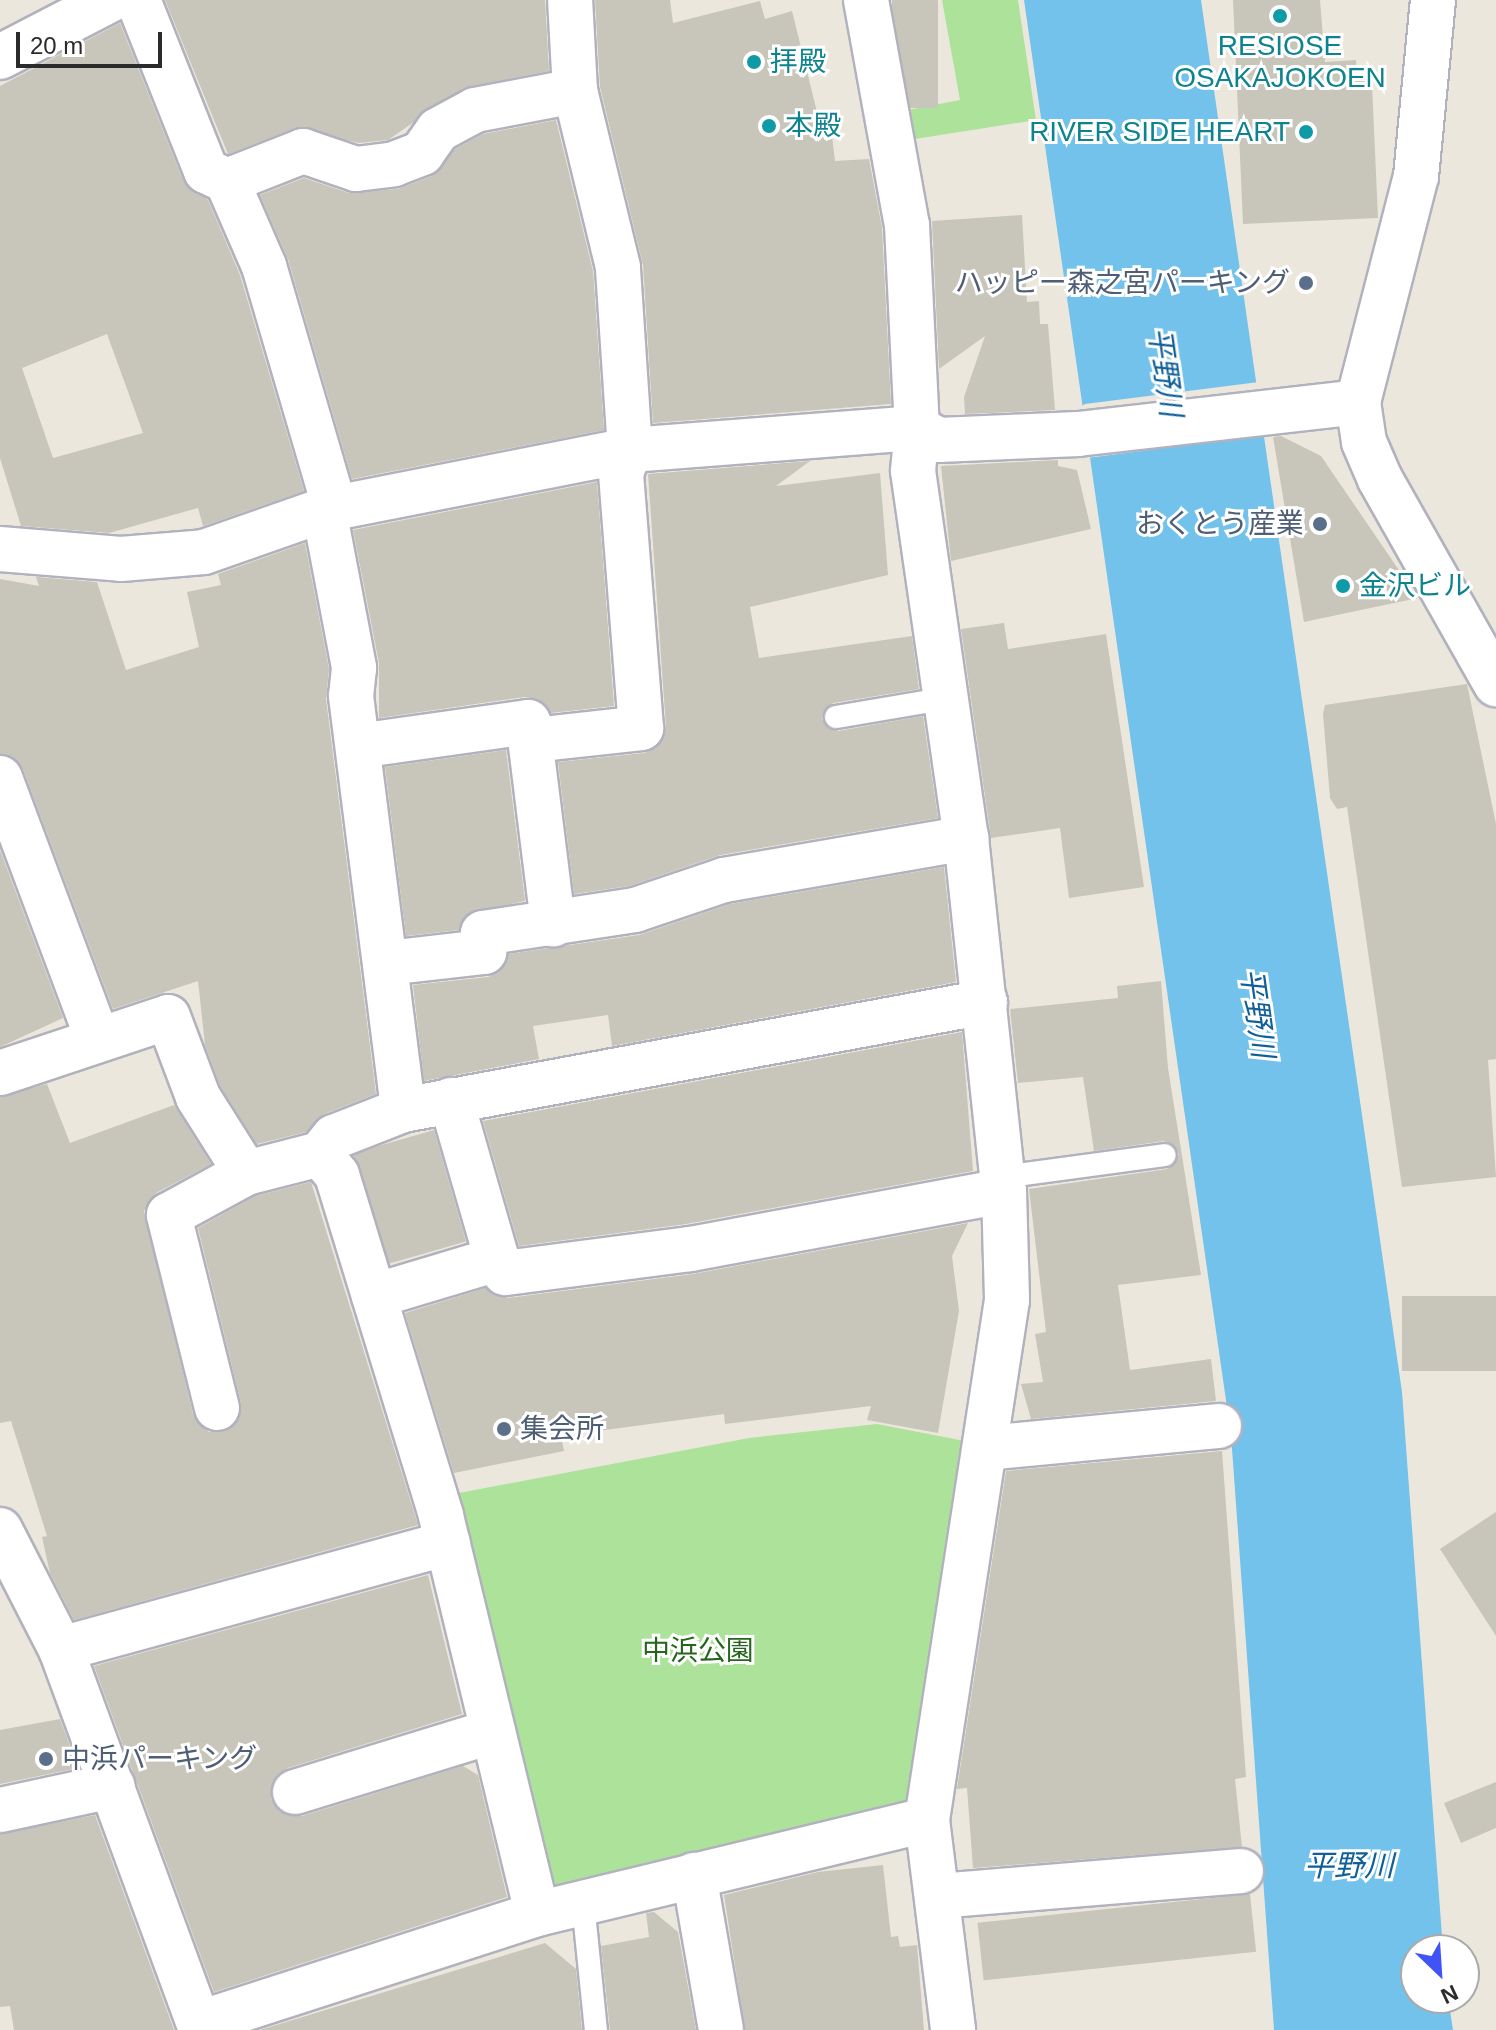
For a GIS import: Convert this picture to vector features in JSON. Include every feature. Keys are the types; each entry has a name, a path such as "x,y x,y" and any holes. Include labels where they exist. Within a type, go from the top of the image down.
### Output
{"street":[{"path":"0,57 110,0"},
{"path":"138,0 206,171 227,181 285,321 331,495 324,510 354,668 358,746 403,1110"},
{"path":"533,740 641,728 621,473 630,450 618,267 575,91 570,0"},
{"path":"866,0 907,225 917,428 913,471 966,838 1004,1184 1007,1300 927,1820 953,2030"},
{"path":"1433,0 1416,176 1358,402 1364,442 1380,479 1496,684"},
{"path":"227,181 303,151 356,169 394,164 422,153 438,130 475,110 575,91"},
{"path":"0,549 121,559 204,552 324,510 630,450 917,428 939,440 1078,434 1269,409 1358,402"},
{"path":"358,746 528,722 533,740 553,924"},
{"path":"0,778 97,1038"},
{"path":"387,963 484,952 483,933 635,910 724,880 966,838"},
{"path":"217,1408 169,1215 246,1173 320,1154 334,1137 403,1110 985,1002"},
{"path":"0,1073 97,1038 168,1017 198,1097 246,1173"},
{"path":"451,1100 497,1259 505,1273 690,1249 1004,1184"},
{"path":"320,1154 337,1175 448,1543 537,1914"},
{"path":"374,1296 497,1259"},
{"path":"985,1448 1219,1426"},
{"path":"0,1530 13,1586 61,1649 200,2026 537,1914 927,1820"},
{"path":"61,1649 448,1543"},
{"path":"295,1792 493,1731"},
{"path":"0,1810 112,1786"},
{"path":"937,1896 1241,1871"},
{"path":"694,1875 721,2030"}],"lane":[{"path":"836,717 948,698"},
{"path":"1004,1184 1165,1155"},
{"path":"583,1903 596,2030"}],"green space":[{"path":"942,0 1018,0 1036,120 915,139 908,110 960,100"},
{"name":"中浜公園","path":"877,1424 970,1442 910,1804 546,1892 459,1493 749,1438"}],"water":[{"name":"平野川","path":"1024,0 1201,0 1402,1392 1442,1934 1400,1934 1400,2014 1450,2014 1453,2030 1274,2030 1231,1435"}],"pier":[{"path":"1259,382 1267,435 1087,458 1080,407 1085,404"}],"building":[{"path":"165,0 545,0 549,71 463,88 388,140 359,143 295,128 228,154"},
{"path":"595,0 670,0 673,23 760,1 765,19 792,11 819,120 830,119 835,161 869,159 882,228 891,404 653,423 643,265 600,87"},
{"path":"892,0 938,0 938,108 892,108"},
{"name":"RIVER SIDE HEART","path":"1233,0 1320,0 1325,62 1356,60 1357,78 1372,84 1378,218 1243,224"},
{"path":"120,23 183,180 208,200 240,275 304,491 203,526 198,508 109,533 21,526 0,458 0,86","holes":["107,334 143,433 53,458 22,368"]},
{"path":"556,120 593,271 604,430 352,479 288,259 260,195 304,178 349,193 398,189 432,176 455,149 483,134"},
{"path":"1022,215 1027,302 1039,301 1040,324 1048,324 1055,410 965,414 964,397 985,336 939,369 932,221"},
{"path":"1281,436 1321,456 1418,598 1304,622 1273,437"},
{"path":"1058,460 1058,466 1077,470 1091,529 951,561 941,466"},
{"path":"810,461 776,486 880,473 888,575 750,607 759,658 912,636 919,689 833,703 822,719 838,731 923,716 938,818 720,855 629,886 574,894 558,762 644,753 656,748 666,727 648,474"},
{"path":"597,482 614,706 550,713 538,699 524,697 379,718 379,663 353,530"},
{"path":"305,543 329,669 326,699 376,1094 324,1114 306,1132 257,1144 220,1086 205,1045 198,981 113,1009 23,769 0,754 0,579 39,586 36,577 97,582 126,670 199,647 187,592 221,585 218,574"},
{"path":"1004,623 1008,649 1106,634 1144,887 1069,898 1060,828 991,838 961,629"},
{"path":"1467,684 1496,824 1496,1059 1488,1060 1496,1177 1402,1187 1347,807 1337,809 1330,798 1323,714 1325,705"},
{"path":"506,750 525,901 469,913 459,930 406,936 385,767"},
{"path":"0,850 63,1018 0,1047"},
{"path":"944,867 956,982 612,1046 608,1015 533,1026 539,1059 424,1081 413,985 488,977 499,972 508,954 639,935 730,904"},
{"path":"1161,981 1168,1068 1201,1275 1118,1285 1130,1370 1211,1359 1216,1401 1031,1419 1021,1384 1043,1382 1035,1334 1046,1332 1029,1189 1167,1169 1179,1154 1164,1141 1094,1151 1083,1077 1018,1083 1010,1009 1118,998 1117,986"},
{"path":"962,1032 973,1171 686,1224 519,1246 483,1121"},
{"path":"47,1084 70,1143 174,1105 211,1164 156,1193 144,1211 193,1414 209,1432 234,1426 241,1403 198,1228 255,1196 311,1182 418,1525 74,1620 50,1573 42,1537 47,1536 11,1421 0,1423 0,1097"},
{"path":"434,1130 466,1242 385,1265 353,1153"},
{"path":"968,1223 952,1256 959,1311 938,1433 867,1420 871,1406 725,1424 724,1414 561,1436 564,1451 454,1473 405,1313 486,1288 508,1298 693,1274"},
{"path":"1402,1296 1496,1296 1496,1371 1402,1371"},
{"path":"1222,1451 1246,1777 1235,1779 1242,1847 973,1868 967,1788 957,1789 1006,1471"},
{"path":"1496,1512 1496,1636 1440,1549"},
{"path":"428,1575 462,1714 288,1768 276,1776 271,1799 279,1811 302,1816 463,1766 478,1775 507,1897 214,1992 94,1666"},
{"path":"60,1719 78,1768 0,1784 0,1730"},
{"path":"1496,1782 1496,1828 1461,1843 1444,1803"},
{"path":"95,1815 174,2030 14,2030 10,2006 0,2007 0,1834"},
{"path":"883,1865 891,1937 898,1936 900,1947 917,1945 924,2030 745,2030 724,1895 818,1872"},
{"path":"1250,1894 1256,1952 984,1980 978,1923"},
{"path":"654,1912 678,1932 696,2030 610,2030 601,1946 649,1937 646,1913"},
{"path":"545,1943 576,1969 582,2030 260,2030"}],"place":[{"name":"RESIOSE OSAKAJOKOEN","path":"1280,16"},
{"name":"拝殿","path":"754,62"},
{"name":"本殿","path":"769,126"},
{"name":"RIVER SIDE HEART","path":"1306,132"},
{"name":"ハッピー森之宮パーキング","path":"1306,283"},
{"name":"おくとう産業","path":"1320,524"},
{"name":"金沢ビル","path":"1343,586"},
{"name":"集会所","path":"504,1429"},
{"name":"中浜パーキング","path":"46,1759"}]}
